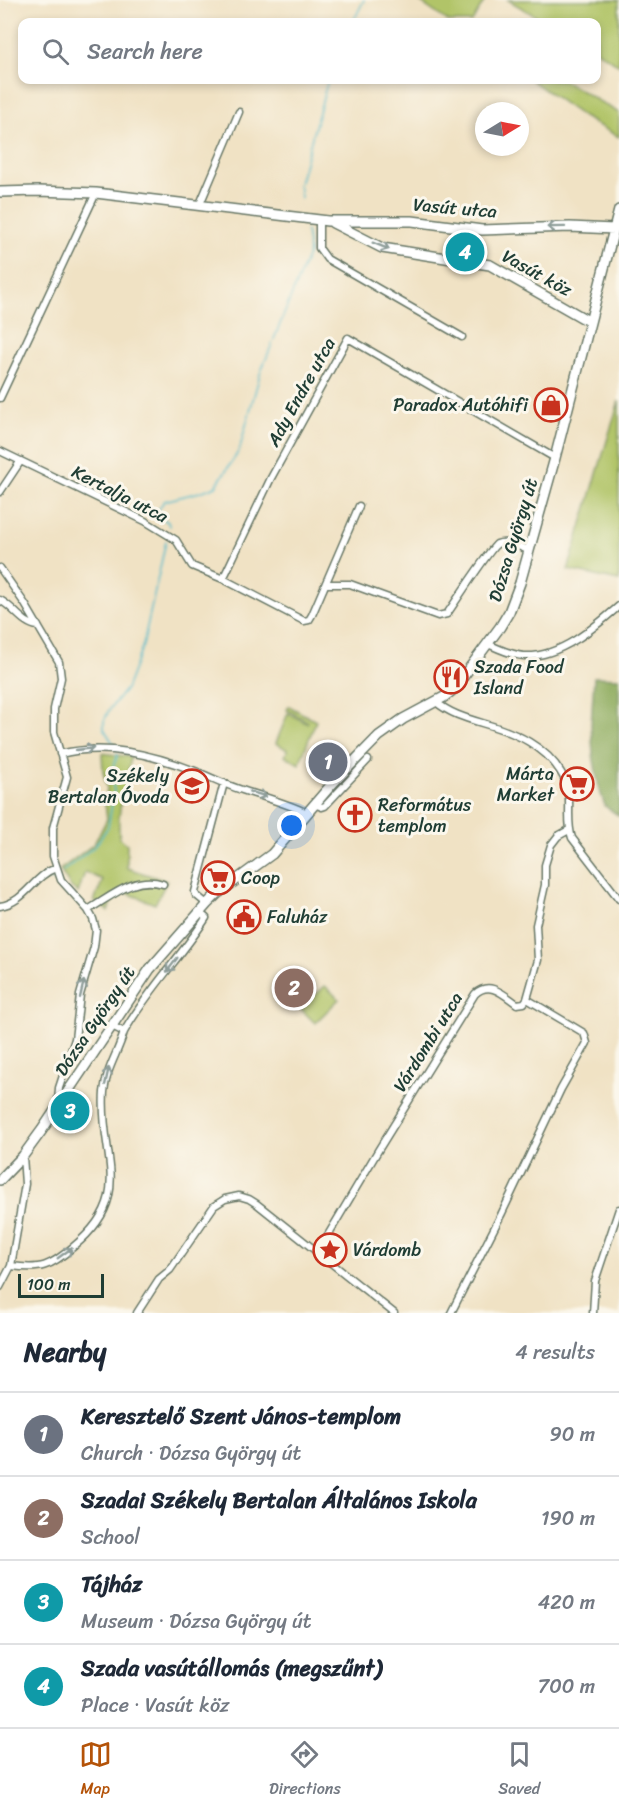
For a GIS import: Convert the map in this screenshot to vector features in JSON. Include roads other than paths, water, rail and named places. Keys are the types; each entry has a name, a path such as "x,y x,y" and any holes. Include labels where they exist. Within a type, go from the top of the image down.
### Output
{"main road":[{"path":"0,192 38,190 96,193 324,220"},
{"name":"Dózsa György út","path":"0,1180 22,1156 58,1107 150,969 207,904 217,894 272,854 332,784 380,736 403,719 436,702 454,688 488,644 508,612 520,583 619,210"},
{"name":"Vasút utca","path":"324,220 412,221 482,230 570,227 614,229"},
{"name":"Vasút köz","path":"324,220 382,248 490,265 590,322"}],"street":[{"path":"200,204 239,112"},
{"path":"0,398 96,193"},
{"path":"324,220 319,248 327,259 462,337"},
{"path":"363,238 366,222"},
{"name":"Ady Endre utca","path":"223,579 271,478 348,338 555,458"},
{"name":"Kertalja utca","path":"0,451 145,522 176,540 192,566 223,579 304,621 309,620 312,615 359,506"},
{"path":"0,492 20,462"},
{"path":"326,584 350,584 443,616 447,614 490,550 496,545 504,543 529,550"},
{"path":"0,568 57,655 61,666 53,720 67,777 52,838 56,868 65,886 88,910 93,919 96,936 82,988 75,1039 59,1088 58,1107"},
{"path":"0,600 12,607 28,624 38,626"},
{"path":"488,644 514,655 543,654 570,642 619,606"},
{"path":"436,702 446,711 519,735 536,746 552,761 567,786 569,830 579,849 619,899"},
{"path":"60,754 86,749 111,749 142,755 288,804 307,813"},
{"name":"Dózsa György út","path":"314,804 320,807 325,806 368,760"},
{"path":"207,904 195,894 224,783"},
{"path":"451,1313 561,1089 587,1043 584,1033 527,999 538,960 536,925 545,885 545,865 551,845 558,836 569,830"},
{"path":"0,906 15,902 46,872 56,868"},
{"path":"88,910 125,887 150,881 163,884"},
{"name":"Dózsa György út","path":"124,1032 145,998 165,975 206,918 200,912"},
{"name":"Várdombi utca","path":"318,1252 475,994 489,987 517,1004 524,1003 527,999"},
{"path":"11,1266 30,1269 45,1266 64,1255 86,1236 105,1212 111,1194 111,1180 104,1092 108,1069 124,1032 112,1026"},
{"path":"0,1287 11,1266 26,1184 22,1156"},
{"path":"137,1313 159,1279 170,1270 214,1206 225,1199 239,1196 249,1199 394,1313"},
{"path":"593,1313 595,1281 619,1209"}],"waterway":[{"path":"355,18 364,0"},
{"path":"301,198 299,184 327,84"},
{"path":"169,526 168,522 161,518 158,510 164,501 216,486 239,451 260,374 309,252 306,231"},
{"path":"116,748 104,729 104,721 109,710 126,689 143,645 166,541"},
{"path":"62,872 95,846 108,827 114,792 111,772 117,753"},
{"path":"45,878 52,880 56,878"}],"place":[{"name":"Szada vasútállomás (megszűnt)","path":"465,252"},
{"name":"Paradox Autóhifi","path":"551,405"},
{"name":"Szada Food Island","path":"451,677"},
{"name":"Keresztelő Szent János-templom","path":"328,762"},
{"name":"Márta Market","path":"577,784"},
{"name":"Székely Bertalan Óvoda","path":"192,786"},
{"name":"Református templom","path":"355,815"},
{"name":"Coop","path":"218,878"},
{"name":"Faluház","path":"244,917"},
{"name":"Szadai Székely Bertalan Általános Iskola","path":"294,988"},
{"name":"Tájház","path":"70,1111"},
{"name":"Várdomb","path":"330,1250"}]}
